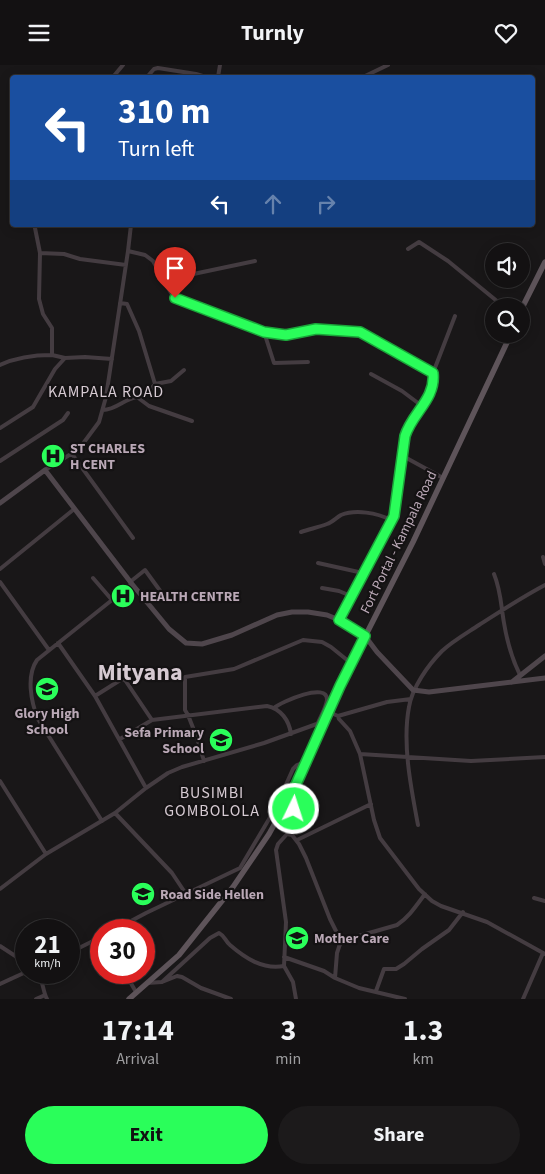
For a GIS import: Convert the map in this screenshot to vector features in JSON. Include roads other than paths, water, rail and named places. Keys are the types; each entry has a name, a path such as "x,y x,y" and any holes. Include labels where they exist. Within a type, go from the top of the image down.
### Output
{"main road":[{"path":"527,298 545,262"},
{"name":"Fort Portal - Kampala Road","path":"155,975 179,955 233,887 260,849 294,789 324,721 390,589 507,343"},
{"path":"0,503 45,471 131,583 169,629 186,643 202,645 232,635 277,615 292,612 308,612 339,620 365,636 377,652 413,690 429,692 545,678"},
{"path":"512,682 545,656"},
{"name":"Fort Portal - Kampala Road","path":"129,999 145,984"}],"street":[{"path":"115,75 123,65"},
{"path":"366,75 388,65"},
{"path":"149,75 156,68 198,75"},
{"path":"35,227 40,253 39,299 43,314 52,328 52,355"},
{"path":"45,471 72,454 85,443 99,422 112,359 131,227"},
{"path":"408,249 419,242 448,261 493,298"},
{"path":"128,251 145,255 153,261 175,298 264,332 286,335 316,329 360,332 433,373"},
{"path":"40,253 64,254 80,259 126,265"},
{"path":"165,280 255,261"},
{"path":"120,303 127,304 139,331 155,384"},
{"path":"339,620 396,511 402,455 407,430 430,394 433,385 433,373 455,316"},
{"path":"264,332 274,363 308,362"},
{"path":"0,365 34,355 112,359"},
{"path":"0,428 33,407 55,369 65,358"},
{"path":"103,410 111,410 132,398 148,393 155,384 171,381 184,370"},
{"path":"371,374 402,391 422,406"},
{"path":"137,397 149,406 192,421"},
{"path":"0,461 63,420 68,413"},
{"path":"72,454 133,538"},
{"path":"402,455 443,479"},
{"path":"0,569 74,510"},
{"path":"301,532 328,524 339,516 353,512 363,512 385,517 391,521"},
{"path":"542,557 545,564"},
{"path":"318,563 363,573"},
{"path":"102,821 38,719 34,709 31,674 34,665 49,650 145,571 162,592"},
{"path":"494,574 499,587 508,644 520,675"},
{"path":"93,578 112,600"},
{"path":"0,582 49,650"},
{"path":"418,825 412,793 406,733 413,690 446,647 545,585"},
{"path":"322,588 351,596"},
{"path":"204,761 198,738 184,710 185,677 234,669 303,640 322,642 352,664"},
{"path":"58,643 95,696 146,788"},
{"path":"95,696 122,679 125,680 152,720"},
{"path":"274,708 280,703 312,692 322,693 327,700 318,723"},
{"path":"329,713 338,716 387,702 411,699"},
{"path":"120,739 152,720 267,706 282,713 290,727 291,733"},
{"path":"338,716 350,731 360,754 380,838 402,868 425,894 441,906 463,912 487,922 544,954 523,999"},
{"path":"0,889 46,854 115,813 146,788 175,770 264,743 324,721"},
{"path":"360,754 471,761 545,757"},
{"path":"136,919 240,869 275,809 293,769 297,765 306,762"},
{"path":"0,781 46,854"},
{"path":"294,789 294,809 287,835 278,844 276,850 286,922 284,966 293,982 296,999"},
{"path":"297,840 371,804"},
{"path":"115,813 172,873 186,894"},
{"path":"287,835 292,835 297,840 341,941 337,953 335,978"},
{"path":"341,941 397,925 414,910 425,894"},
{"path":"534,898 545,901"},
{"path":"376,991 384,969 396,969 404,964 449,931 463,912"},
{"path":"162,982 210,938 219,933 223,935 227,943 243,955 262,965 284,966"},
{"path":"0,945 15,955"},
{"path":"284,957 316,968 359,988 405,999"},
{"path":"155,982 162,982 177,976 182,977 201,988 231,999"},
{"path":"0,984 15,977"},
{"path":"36,999 46,997 43,984"},
{"path":"131,984 136,992"}],"place":[{"name":"ST CHARLES H CENT","path":"53,456"},
{"name":"HEALTH CENTRE","path":"123,596"},
{"name":"Glory High School","path":"47,689"},
{"name":"Sefa Primary School","path":"221,740"},
{"name":"Road Side Hellen","path":"143,894"},
{"name":"Mother Care","path":"297,938"}],"district":[{"name":"KAMPALA ROAD","path":"106,391"},
{"name":"Mityana","path":"140,672"},
{"name":"BUSIMBI GOMBOLOLA","path":"212,801"}]}
